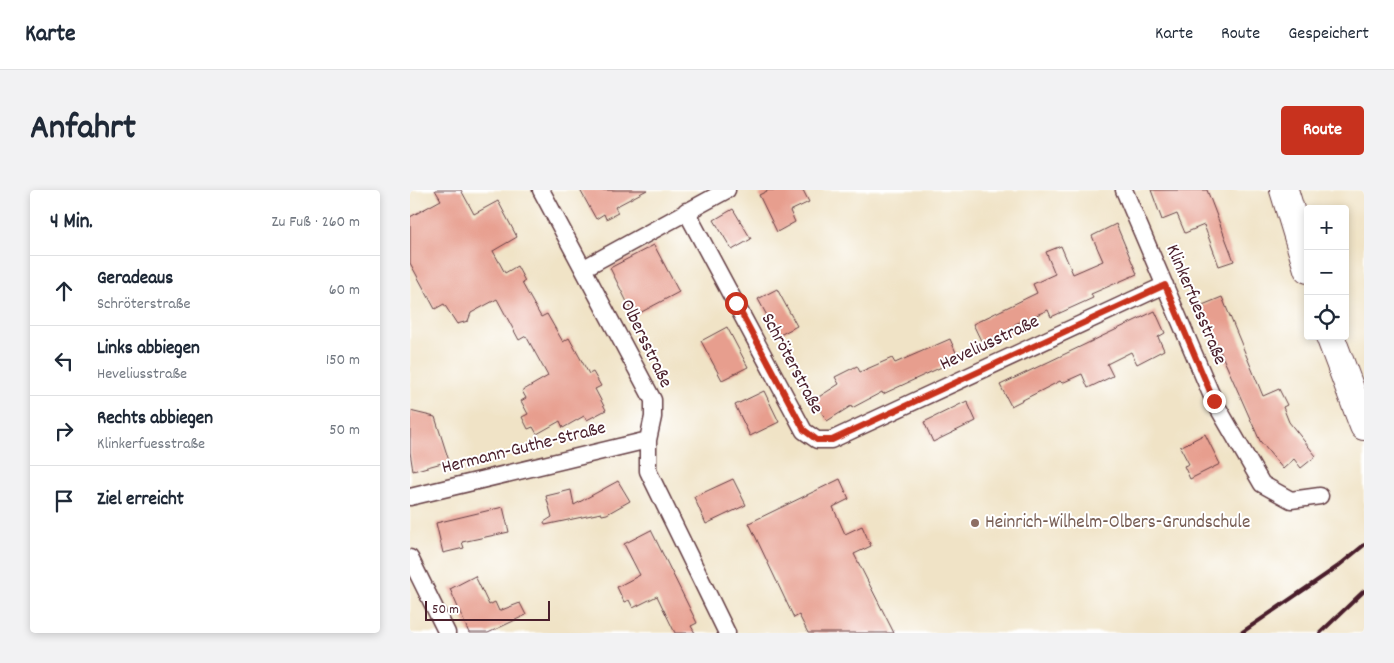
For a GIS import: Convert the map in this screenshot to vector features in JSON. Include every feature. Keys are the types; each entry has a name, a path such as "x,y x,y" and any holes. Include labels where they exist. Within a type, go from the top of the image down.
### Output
{"highway":[{"path":"1284,190 1304,256"},
{"path":"1301,190 1306,205"},
{"path":"1349,338 1364,378"},
{"path":"1332,340 1364,426"}],"street":[{"name":"Olbersstraße","path":"541,190 653,400 653,417 648,440 648,471 727,633"},
{"path":"584,268 727,190"},
{"name":"Klinkerfuesstraße","path":"1124,190 1214,401 1262,484 1291,500 1320,496"},
{"name":"Schröterstraße","path":"686,211 804,430 817,440 832,440"},
{"name":"Heveliusstraße","path":"832,440 1165,285"},
{"name":"Hermann-Guthe-Straße","path":"410,497 648,440"},
{"path":"410,558 447,633"}],"building":[{"path":"435,190 461,190 474,214 498,201 517,237 493,251 505,273 517,266 525,281 522,283 541,317 547,314 563,342 569,338 589,374 593,372 601,386 595,389 606,410 587,420 584,416 563,428 560,421 537,434 533,427 528,429 522,417 528,414 521,401 526,398 522,391 548,376 526,336 519,340 497,299 471,313 468,321 457,324 444,304 435,309 410,263 410,217 441,200"},
{"path":"580,190 647,190 615,207 618,213 606,219 604,214 596,219"},
{"path":"769,190 803,190 809,202 790,211 795,222 777,232 759,195"},
{"path":"1151,190 1207,190 1234,261 1219,266 1204,225 1185,233 1177,214 1162,220"},
{"path":"733,209 751,239 732,250 714,220"},
{"path":"1116,224 1137,274 1091,294 1093,298 1051,317 1048,310 1015,324 1018,329 983,345 973,324 1037,293 1033,284 1055,274 1046,252 1061,246 1073,274 1103,261 1092,236"},
{"path":"654,245 679,292 634,316 610,268"},
{"path":"777,289 797,326 778,336 758,299"},
{"path":"1222,297 1263,396 1279,389 1287,405 1283,407 1289,422 1316,456 1301,468 1294,459 1283,469 1260,441 1200,306"},
{"path":"1155,311 1165,333 1158,337 1164,350 1137,364 1131,352 1107,364 1113,376 1088,388 1082,374 1062,383 1060,381 1011,406 1000,385"},
{"path":"727,327 748,367 722,380 701,341"},
{"path":"950,339 959,359 883,394 882,392 852,408 851,406 827,421 814,400 839,384 835,377 857,366 860,372 892,358 895,363"},
{"path":"764,391 779,422 750,436 735,405"},
{"path":"967,401 976,421 933,442 924,422"},
{"path":"410,411 435,417 449,461 413,471 410,452"},
{"path":"1205,434 1220,464 1190,479 1184,466 1189,464 1180,447"},
{"path":"733,479 746,505 706,524 694,497"},
{"path":"840,479 849,499 833,507 845,534 862,526 871,546 854,554 894,633 808,633 799,615 794,618 749,523"},
{"path":"618,481 630,501 607,514 602,515 601,513 545,525 544,522 552,517 546,496 571,490 574,505"},
{"path":"503,507 509,532 462,542 464,548 443,553 436,523"},
{"path":"651,530 697,623 691,626 695,633 675,633 657,596 633,608 629,600 624,602 617,587 640,575 624,544"},
{"path":"475,576 489,605 495,602 499,611 520,603 526,615 488,633 469,633 450,589"}],"railway":[{"path":"1241,633 1337,567 1364,545"},
{"path":"1320,633 1364,591"}],"place":[{"name":"Heinrich-Wilhelm-Olbers-Grundschule","path":"975,523"}],"route":[{"path":"736,303 804,430 817,440 832,440 1165,285 1214,401"}]}
